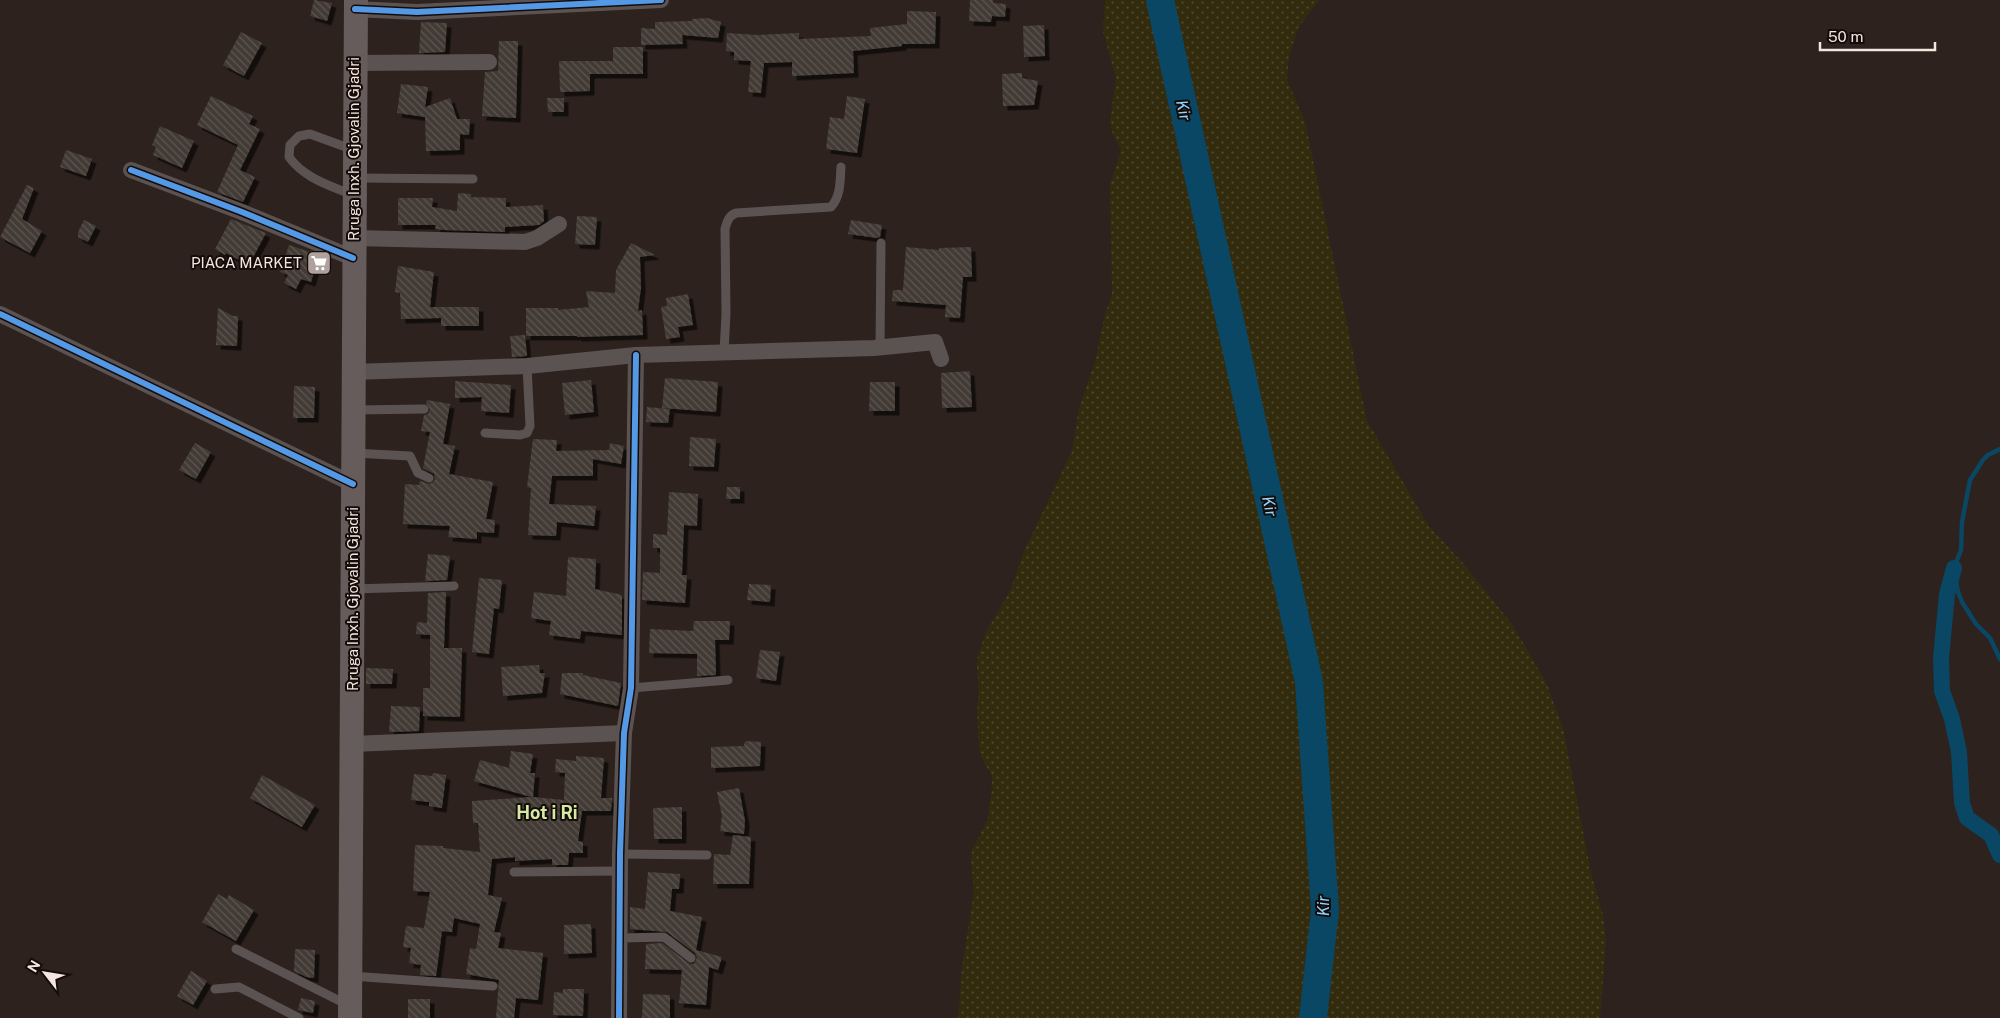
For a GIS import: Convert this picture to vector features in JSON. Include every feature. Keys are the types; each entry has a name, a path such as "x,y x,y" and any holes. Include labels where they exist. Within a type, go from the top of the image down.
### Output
{"main road":[{"name":"Rruga Inxh. Gjovalin Gjadri","path":"350,1012 356,5"}],"street":[{"path":"356,5 416,12 661,0"},
{"path":"355,63 489,62"},
{"path":"131,170 242,212 354,248 525,242 537,238 559,224"},
{"path":"0,314 353,484"},
{"path":"354,372 527,366 636,355 880,347 935,342 941,359"},
{"path":"619,1018 620,854 624,733 631,688 636,355"},
{"path":"352,744 624,733"}],"lane":[{"path":"355,150 310,134 300,136 290,145 289,157 298,168 310,176 355,187 473,179"},
{"path":"724,352 726,314 725,229 727,220 736,213 831,207 837,200 839,193 841,166"},
{"path":"880,347 881,243"},
{"path":"485,433 520,435 527,433 530,426 527,366"},
{"path":"353,410 424,409"},
{"path":"353,453 410,456 418,473 429,478"},
{"path":"352,589 454,586"},
{"path":"631,688 728,680"},
{"path":"620,854 708,855"},
{"path":"514,872 620,871"},
{"path":"620,938 664,937 691,958"},
{"path":"236,949 350,1012"},
{"path":"351,976 493,986"},
{"path":"215,989 239,986 299,1018"}],"sand":[{"path":"1105,0 1319,0 1298,28 1289,56 1287,80 1305,121 1367,421 1429,526 1462,562 1512,624 1547,684 1563,728 1591,873 1603,915 1606,940 1600,1018 958,1018 962,967 974,892 972,850 988,819 992,786 992,776 981,757 979,746 977,712 979,690 978,655 986,632 1010,591 1025,549 1072,451 1079,408 1095,362 1104,318 1112,294 1110,185 1121,150 1112,132 1110,121 1116,78 1103,32"}],"building":[{"path":"314,0 332,3 327,21 310,16"},
{"path":"970,0 993,0 993,3 1006,4 1005,17 992,16 991,22 969,21"},
{"path":"907,11 936,12 935,44 902,44 902,46 853,51 854,73 792,76 792,62 764,63 761,93 748,92 751,61 734,60 734,52 726,51 727,33 757,35 799,33 799,39 871,36 870,28 907,24"},
{"path":"707,18 721,22 718,38 682,35 683,44 641,45 641,28 655,29 655,22 692,21 692,19"},
{"path":"421,22 447,23 445,52 419,53"},
{"path":"1044,25 1045,56 1024,57 1023,26"},
{"path":"241,32 262,43 244,76 223,65"},
{"path":"499,41 518,41 516,118 482,116 485,72 498,71"},
{"path":"613,47 643,47 643,74 590,74 590,91 560,92 559,61 613,61"},
{"path":"1022,73 1022,78 1038,81 1034,105 1003,106 1002,74"},
{"path":"401,84 428,87 425,107 450,98 457,119 470,119 469,135 460,134 460,150 426,151 425,117 397,113"},
{"path":"211,96 253,116 249,124 260,129 240,170 255,177 243,202 217,192 238,145 197,125"},
{"path":"847,96 865,99 857,153 826,149 830,117 844,119"},
{"path":"547,98 564,98 564,112 548,112"},
{"path":"160,126 194,141 182,168 153,155 156,147 152,145"},
{"path":"66,150 92,159 86,176 60,167"},
{"path":"27,185 34,188 22,219 42,231 30,253 0,237"},
{"path":"458,193 471,194 471,197 506,198 506,207 543,205 544,221 539,225 505,227 505,232 444,230 435,229 436,225 398,225 398,198 433,198 432,207 457,211"},
{"path":"577,216 597,217 595,245 575,244"},
{"path":"231,219 266,233 249,265 215,249"},
{"path":"84,220 96,226 88,242 78,237 78,232"},
{"path":"851,220 882,225 880,237 848,234"},
{"path":"631,243 655,255 640,257 641,288 638,311 642,310 643,335 526,336 526,308 558,308 558,310 589,307 586,291 615,293 616,270"},
{"path":"289,245 319,255 311,282 301,279 296,289 284,283 288,275 280,272"},
{"path":"906,247 939,250 939,248 971,247 972,277 963,277 960,318 945,317 946,305 892,301 893,290 903,290"},
{"path":"398,266 434,272 430,307 479,307 479,326 441,326 441,318 401,319 400,293 395,292"},
{"path":"688,294 693,325 678,327 680,337 666,339 661,307 667,306 666,298"},
{"path":"218,308 233,316 238,316 237,346 216,345"},
{"path":"525,335 527,356 512,357 510,336"},
{"path":"970,371 972,407 942,408 941,373"},
{"path":"665,378 718,382 716,412 662,408"},
{"path":"591,380 594,412 565,415 562,383"},
{"path":"455,381 511,385 509,413 481,411 482,397 455,398"},
{"path":"870,382 895,382 895,411 869,411"},
{"path":"294,386 315,387 314,418 293,418"},
{"path":"427,400 450,404 443,444 455,446 449,474 493,482 486,519 495,520 494,533 477,532 477,539 448,537 450,526 403,524 405,484 419,485 420,481 430,484 435,480 434,474 423,468 430,432 421,431 424,415 428,414 430,409 426,403"},
{"path":"647,407 670,409 668,423 646,422"},
{"path":"690,437 716,439 714,467 689,466"},
{"path":"533,439 557,440 556,451 609,450 610,443 624,446 621,464 593,459 593,476 552,476 549,504 596,506 594,526 557,522 556,536 528,535 531,488 527,487"},
{"path":"195,443 211,452 196,479 179,470"},
{"path":"727,487 740,487 740,499 726,499"},
{"path":"669,492 698,494 697,526 684,525 682,575 687,575 685,603 642,600 643,572 660,573 660,548 653,548 653,534 667,535"},
{"path":"428,554 450,556 447,580 425,581"},
{"path":"568,557 596,559 595,589 622,595 622,635 581,631 580,639 549,635 551,621 531,618 534,592 566,596"},
{"path":"479,578 502,580 499,609 494,608 489,654 472,652"},
{"path":"749,584 771,585 770,602 747,600"},
{"path":"446,592 444,648 462,648 460,717 423,716 423,688 430,688 430,635 416,634 417,622 427,623 428,593"},
{"path":"694,621 730,621 729,640 715,640 716,675 697,676 697,654 649,653 650,629 693,631"},
{"path":"760,650 780,652 776,681 756,678"},
{"path":"539,665 540,673 545,673 542,693 503,696 501,667"},
{"path":"366,668 393,669 392,684 366,684"},
{"path":"562,673 583,673 583,675 621,683 618,706 560,694"},
{"path":"391,706 420,707 419,731 389,732"},
{"path":"745,741 761,742 760,766 711,768 711,747 744,746"},
{"path":"511,751 533,754 530,773 535,773 533,797 564,800 565,773 555,772 556,759 576,761 576,756 604,758 601,798 612,798 611,811 582,811 578,841 583,842 583,853 569,853 568,865 552,865 552,859 515,861 515,857 492,859 488,895 502,898 494,932 501,933 498,948 543,953 538,1000 516,998 514,1018 496,1018 499,980 466,974 470,948 476,949 480,924 454,918 452,932 442,931 436,976 420,975 421,965 409,963 411,948 403,947 406,926 424,928 430,892 413,891 415,845 443,846 443,848 480,852 478,823 473,823 472,801 531,797 474,781 480,760 509,768"},
{"path":"433,773 446,775 442,808 429,806 429,802 411,800 414,774 432,776"},
{"path":"262,775 315,805 302,827 250,798"},
{"path":"739,788 745,821 744,834 720,831 722,816 717,792"},
{"path":"682,807 682,839 654,839 653,808"},
{"path":"733,835 751,837 749,884 713,884 714,854 730,855"},
{"path":"648,872 680,874 679,889 672,889 670,911 702,917 696,950 722,957 718,970 709,967 706,1005 679,1003 682,970 645,969 646,944 662,943 690,964 694,964 697,958 695,953 667,932 630,929 630,907 645,909"},
{"path":"218,894 227,899 229,895 254,910 236,941 202,922"},
{"path":"591,924 592,953 564,954 564,925"},
{"path":"295,949 315,950 314,978 306,977 294,971"},
{"path":"191,971 207,981 193,1005 177,996"},
{"path":"563,989 584,989 583,1016 553,1015 554,992 563,993"},
{"path":"643,994 670,995 670,1018 642,1018"},
{"path":"301,998 315,1001 313,1013 298,1010"},
{"path":"408,999 430,999 430,1018 408,1018"}],"waterway":[{"name":"Kir","path":"1160,0 1309,682 1325,910 1313,1018"},
{"path":"2000,449 1983,460 1970,480 1962,522 1961,550 1954,568 1958,592 1962,602 1976,624 1990,638 2000,659"},
{"path":"1954,568 1947,594 1941,658 1942,691 1952,719 1959,752 1962,803 1967,818 1991,835 2000,855"}],"cycle path":[{"path":"355,9 417,12 661,0"},
{"path":"131,170 242,212 353,258"},
{"path":"0,314 353,484"},
{"path":"619,1018 620,854 624,733 631,688 636,355"}],"place":[{"name":"PIACA MARKET","path":"319,263"}],"district":[{"name":"Hot i Ri","path":"547,813"}]}
